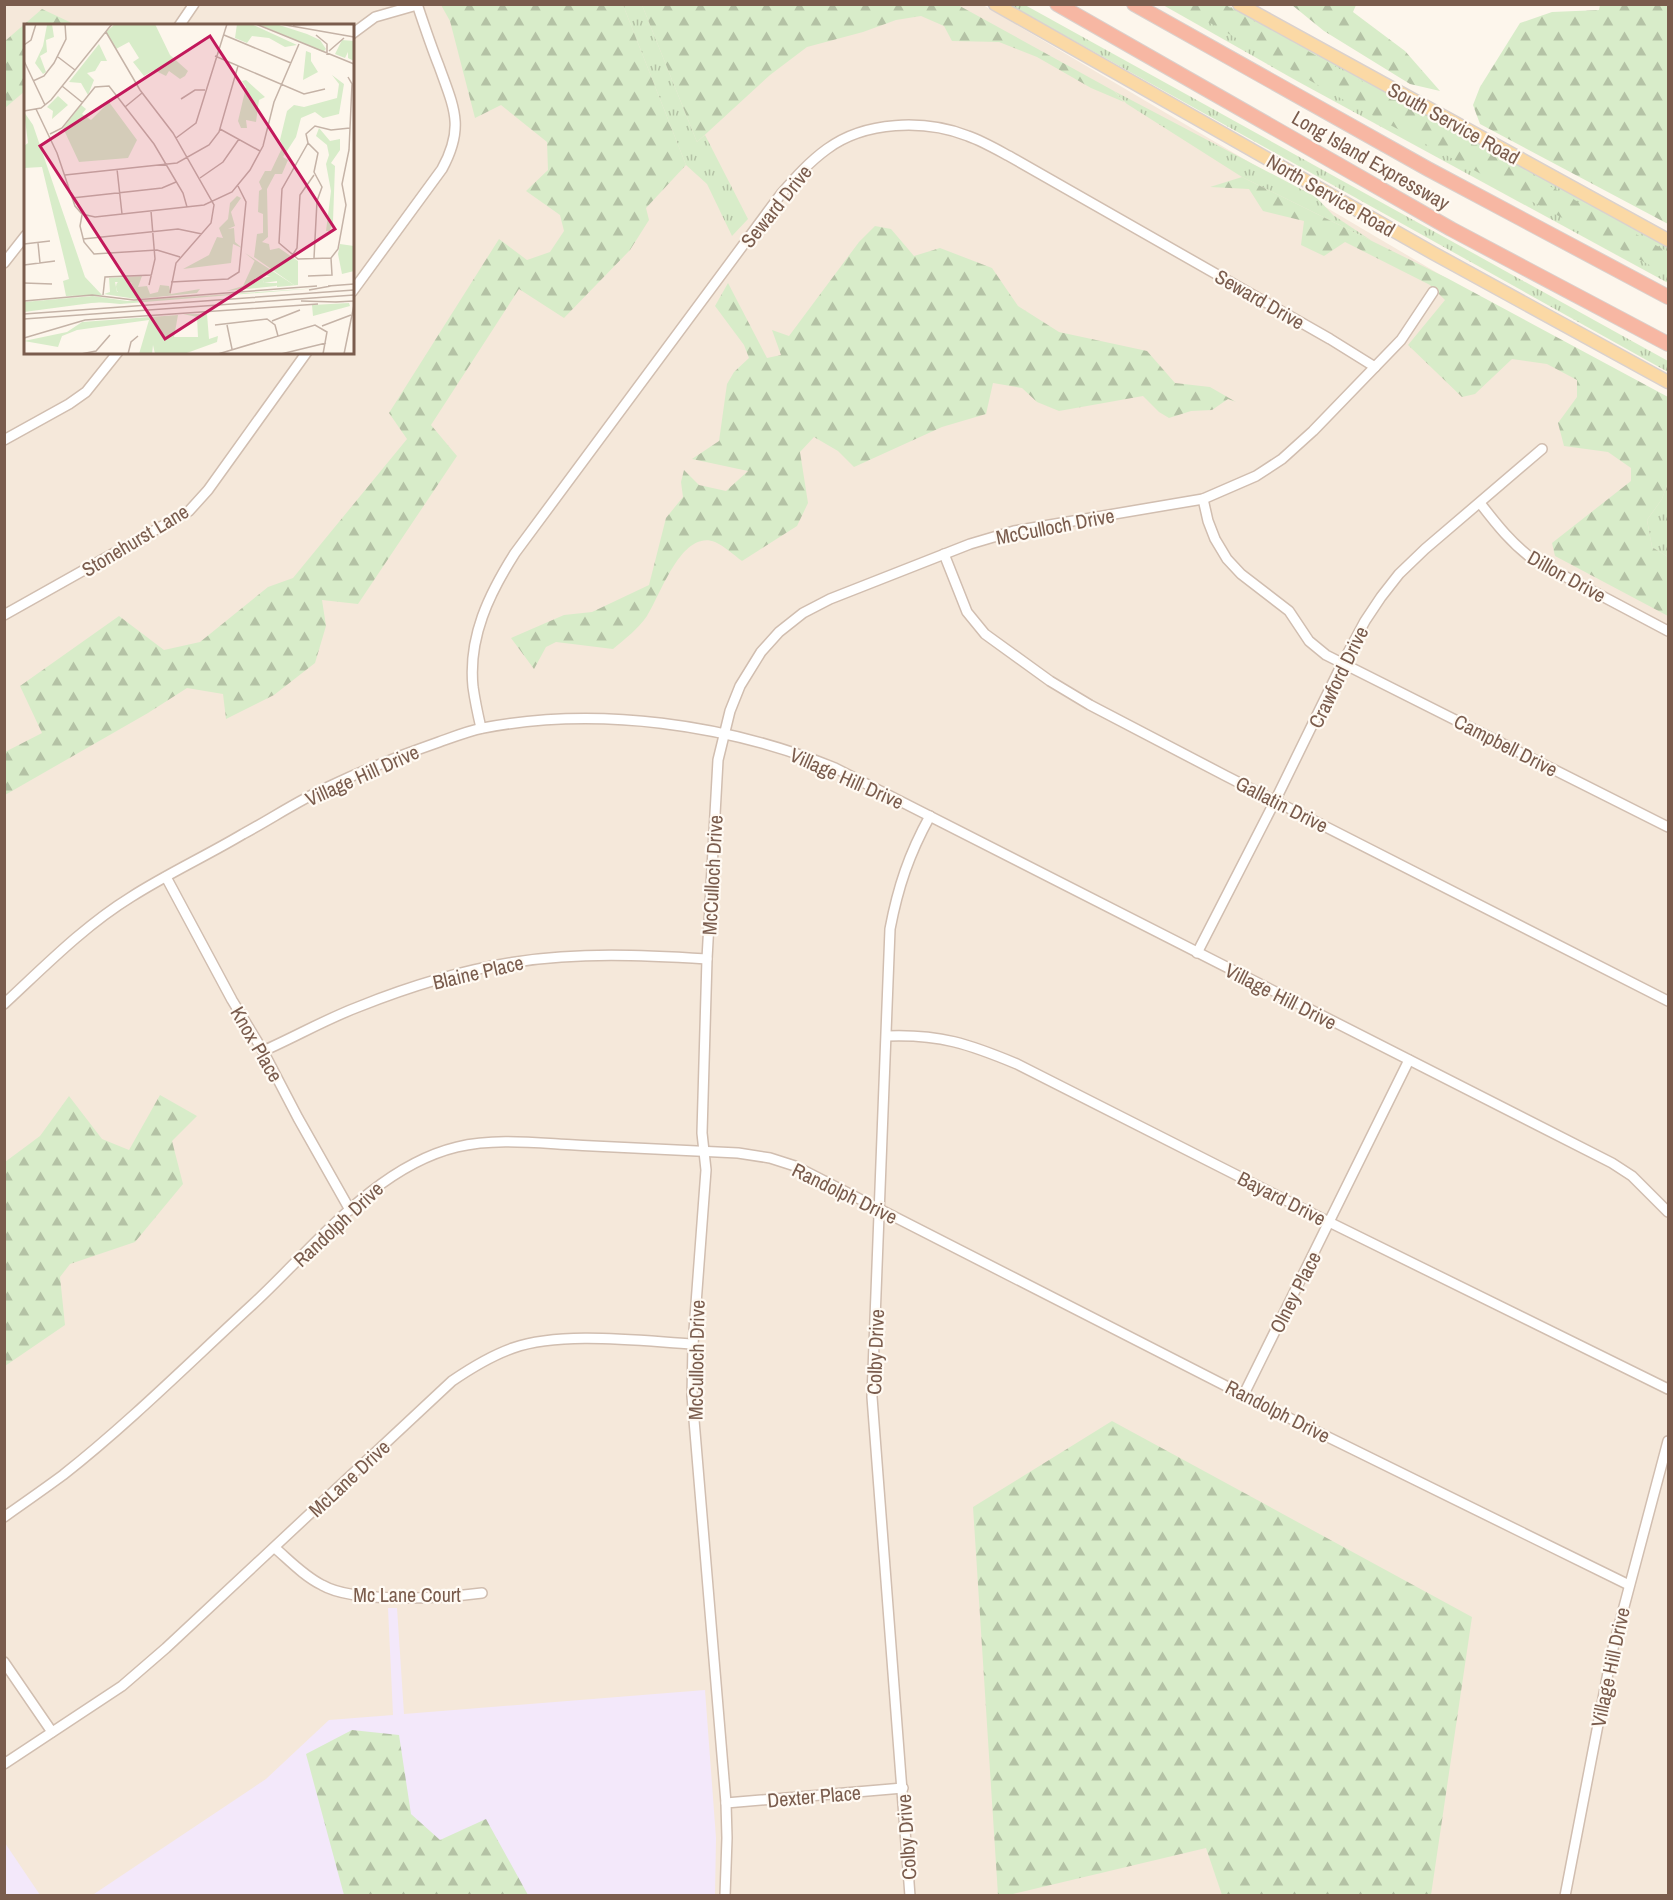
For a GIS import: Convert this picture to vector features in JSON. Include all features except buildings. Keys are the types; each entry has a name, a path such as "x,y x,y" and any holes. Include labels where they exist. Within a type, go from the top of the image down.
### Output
{"highway":[{"name":"Long Island Expressway","path":"1057,4 1451,229 1668,344"},
{"name":"Long Island Expressway","path":"1134,4 1428,169 1668,297"}],"main road":[{"name":"North Service Road","path":"995,4 1433,253 1668,382"},
{"name":"South Service Road","path":"1239,4 1668,240"}],"street":[{"path":"180,24 194,4"},
{"path":"354,33 375,17 417,5 450,93 456,132 452,150 437,177 354,289"},
{"name":"Seward Drive","path":"481,728 473,685 473,651 481,618 494,586 515,553 781,194 804,168 828,148 859,133 892,125 931,126 967,136 1009,156 1320,333 1375,367"},
{"path":"4,263 24,238"},
{"name":"McCulloch Drive","path":"725,1896 726,1803 692,1396 693,1344 706,1170 702,1133 707,959 718,760 730,711 740,686 761,652 779,632 802,613 830,599 944,554 1014,531 1203,499 1256,476 1282,459 1313,431 1401,340 1433,292"},
{"path":"4,440 86,392 116,354"},
{"name":"Stonehurst Lane","path":"4,615 189,511 208,490 306,354"},
{"name":"Crawford Drive","path":"1197,953 1365,621 1399,574 1542,449"},
{"name":"Campbell Drive","path":"1203,499 1215,540 1227,559 1249,580 1289,611 1309,641 1326,655 1668,827"},
{"name":"Dillon Drive","path":"1480,503 1503,534 1534,560 1668,631"},
{"name":"Gallatin Drive","path":"944,554 967,612 985,634 1050,681 1090,705 1275,801 1668,1001"},
{"name":"Village Hill Drive","path":"4,1004 90,927 129,898 326,788 418,749 481,728 548,719 600,717 646,722 724,735 798,753 835,768 1612,1163 1632,1176 1668,1212"},
{"name":"Colby Drive","path":"910,1896 872,1397 890,929 902,874 930,816"},
{"name":"Knox Place","path":"166,877 350,1210"},
{"name":"Blaine Place","path":"263,1051 356,1008 399,992 477,970 516,962 576,956 707,959"},
{"name":"Bayard Drive","path":"887,1036 919,1035 952,1040 989,1052 1027,1069 1329,1222 1668,1389"},
{"name":"Olney Place","path":"1244,1394 1409,1060"},
{"name":"Randolph Drive","path":"4,1517 63,1474 105,1439 254,1302 369,1191 426,1157 458,1147 495,1142 748,1155 795,1166 1244,1394 1629,1585"},
{"name":"McLane Drive","path":"4,1764 122,1686 275,1548 452,1381 484,1359 514,1347 546,1340 575,1338 693,1344"},
{"name":"Village Hill Drive","path":"1565,1896 1610,1664 1668,1441"},
{"name":"Mc Lane Court","path":"275,1548 302,1572 323,1586 347,1595 451,1597 482,1593"},
{"path":"4,1662 52,1732"},
{"name":"Dexter Place","path":"726,1803 903,1788"}],"shaded area":[{"path":"5,5 983,5 1668,409 1668,1895 5,1896"},
{"path":"388,1608 397,1608 404,1714 705,1690 716,1838 715,1895 91,1896 266,1779 329,1720 393,1715"},
{"path":"5,1843 40,1895 5,1895"}],"green space":[{"path":"441,5 623,5 686,165 646,208 649,220 630,250 564,318 519,289 431,425 457,456 358,604 322,600 326,626 315,663 274,695 226,719 223,694 187,688 5,795 5,752 42,733 20,686 119,616 164,650 200,642 268,587 293,578 407,439 389,413 499,239 527,260 550,252 564,231 560,215 526,191 548,170 547,142 501,105 475,118 450,21"},
{"path":"623,5 642,5 697,142 705,135 748,219 732,236 707,184 686,165"},
{"path":"642,5 958,5 1114,91 1124,102 1091,88 1037,57 999,42 952,41 944,26 921,16 896,20 863,32 807,47 770,75 697,142"},
{"path":"1010,5 1025,5 1668,361 1668,372"},
{"path":"1163,5 1227,5 1668,246 1668,283 1297,81"},
{"path":"1179,5 1225,5 1668,252 1668,275 1342,99"},
{"path":"1292,5 1356,5 1353,12 1405,51 1440,91 1410,84 1324,31"},
{"path":"1600,5 1668,5 1668,224 1480,124 1473,105 1480,87 1520,23 1552,12 1599,10"},
{"path":"42,9 74,24 25,24"},
{"path":"24,25 24,92 5,108 5,41"},
{"path":"1114,91 1316,197 1333,215 1372,241 1242,177 1127,104"},
{"path":"1242,177 1447,278 1668,397 1668,482 1662,499 1647,520 1652,547 1668,557 1668,616 1555,556 1552,543 1631,481 1631,468 1608,452 1564,446 1558,423 1577,397 1577,380 1547,364 1512,359 1475,394 1462,397 1408,345 1445,300 1430,285 1345,242 1324,256 1301,245 1304,221 1263,211 1249,189 1210,187"},
{"path":"875,226 891,229 914,256 940,248 992,268 1018,306 1059,332 1147,351 1175,383 1210,387 1236,402 1228,399 1212,410 1191,411 1169,418 1159,412 1143,396 1059,411 1037,402 1022,388 993,383 986,414 942,427 854,467 838,451 814,437 800,452 808,503 797,526 742,561 715,542 703,541 692,545 673,567 647,616 613,649 556,642 546,647 534,669 511,638 564,615 592,612 649,585 666,518 683,497 681,482 684,470 699,485 726,491 748,471 692,459 719,441 727,384 734,372 749,358 744,345 715,306 728,283 767,358 781,355 772,330 789,336 859,242"},
{"path":"1668,482 1668,557 1652,547 1647,520 1662,499"},
{"path":"160,1095 197,1116 172,1141 183,1184 135,1242 70,1264 60,1277 65,1325 5,1366 5,1162 40,1136 69,1096 102,1139 129,1150"},
{"path":"1112,1421 1472,1617 1431,1895 1222,1895 1206,1848 1009,1895 998,1895 973,1507"},
{"path":"352,1730 399,1735 411,1814 440,1840 486,1819 528,1895 344,1895 306,1754"}]}
